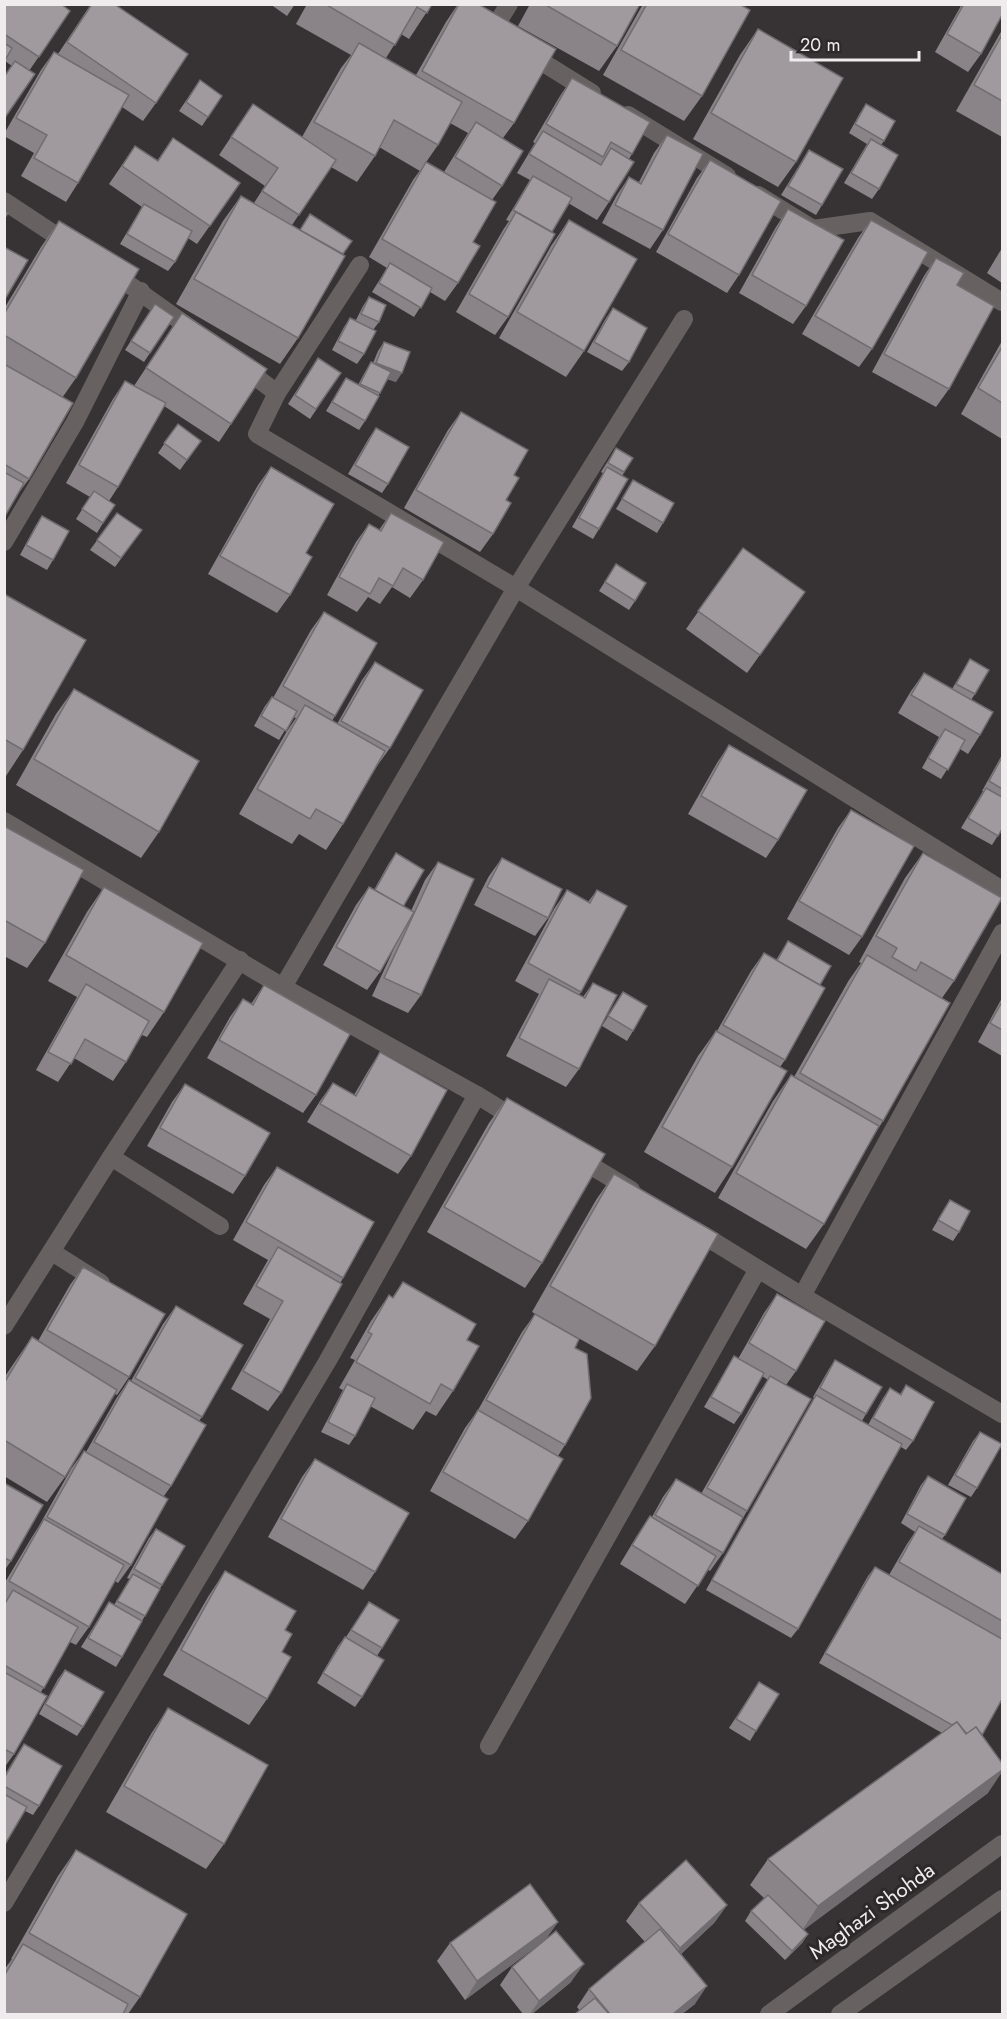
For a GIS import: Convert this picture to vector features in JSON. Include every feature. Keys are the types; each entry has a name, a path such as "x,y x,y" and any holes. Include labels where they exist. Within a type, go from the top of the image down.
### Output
{"street":[{"path":"508,4 488,27 813,229 870,221 1002,302"},
{"path":"4,201 141,291 214,345"},
{"path":"360,266 277,393 257,434 516,588 1002,890"},
{"path":"4,542 141,291"},
{"path":"283,987 516,588 684,319"},
{"path":"232,359 277,393"},
{"path":"4,821 283,987 477,1095 537,1132"},
{"path":"802,1296 1002,933"},
{"path":"4,1326 240,960"},
{"path":"4,1903 327,1362 477,1095"},
{"path":"557,1145 648,1200"},
{"path":"111,1157 220,1226"},
{"path":"678,1219 802,1296 1002,1414"},
{"path":"52,1252 111,1290"},
{"path":"489,1746 758,1269"},
{"name":"Maghazi Shohda","path":"769,2014 1002,1844"},
{"path":"840,2014 1002,1899"}],"building":[{"path":"4,4 61,4 70,11 39,57 4,34"},
{"path":"92,4 114,4 188,54 156,103 67,42"},
{"path":"325,4 432,4 427,13 417,7 395,45"},
{"path":"459,4 478,4 556,49 514,123 422,71"},
{"path":"544,4 640,4 617,46"},
{"path":"647,4 739,4 750,10 702,96 621,50"},
{"path":"964,4 1002,4 1002,15 981,54 947,34"},
{"path":"758,29 843,78 796,162 711,113"},
{"path":"1002,35 1002,101 974,85"},
{"path":"4,43 12,48 4,62"},
{"path":"359,43 462,102 438,145 394,120 375,156 314,122"},
{"path":"54,52 129,95 78,183 34,158 47,135 16,118"},
{"path":"15,61 35,74 4,119 4,77"},
{"path":"572,78 650,122 632,154 611,142 603,157 546,124"},
{"path":"200,80 222,96 208,117 186,102"},
{"path":"253,104 336,160 299,215 262,191 278,168 231,137"},
{"path":"866,104 895,121 884,141 855,124"},
{"path":"476,122 523,151 502,186 455,157"},
{"path":"543,131 601,165 611,148 634,162 609,202 529,154"},
{"path":"667,135 703,154 663,230 615,205 629,177 641,184"},
{"path":"173,138 240,183 210,226 122,166 135,146 158,161"},
{"path":"871,139 898,155 879,189 851,173"},
{"path":"809,150 843,169 822,205 788,186"},
{"path":"710,160 781,201 739,275 668,234"},
{"path":"426,162 496,202 473,242 480,246 458,283 382,239"},
{"path":"533,176 572,198 552,232 513,210"},
{"path":"241,196 345,256 298,338 194,279"},
{"path":"144,204 192,231 175,262 127,234"},
{"path":"788,209 844,240 806,306 752,275"},
{"path":"516,212 555,234 508,317 469,294"},
{"path":"310,214 352,241 343,254 300,230"},
{"path":"569,220 637,259 584,351 517,312"},
{"path":"871,220 928,252 872,349 815,316"},
{"path":"59,221 139,269 76,378 4,335 4,314"},
{"path":"4,247 28,260 4,301"},
{"path":"936,258 964,273 957,285 994,306 949,389 884,354"},
{"path":"390,263 432,288 421,308 379,283"},
{"path":"369,297 386,305 379,322 361,314"},
{"path":"155,304 174,317 150,353 131,341"},
{"path":"613,308 647,328 629,362 594,342"},
{"path":"182,313 267,369 231,424 146,368"},
{"path":"350,318 376,331 364,354 338,341"},
{"path":"384,342 410,352 402,373 376,363"},
{"path":"1002,347 1002,403 978,388"},
{"path":"318,358 341,373 316,409 295,395"},
{"path":"371,362 391,372 380,393 360,384"},
{"path":"4,364 73,403 29,479 4,464"},
{"path":"346,378 379,396 365,421 332,402"},
{"path":"125,381 166,403 118,487 79,465"},
{"path":"461,412 528,450 514,475 519,478 506,500 511,503 493,534 416,490"},
{"path":"178,424 201,441 187,460 164,443"},
{"path":"376,428 409,447 388,484 355,465"},
{"path":"616,448 633,458 624,472 608,463"},
{"path":"271,467 334,504 306,553 312,557 290,595 220,556"},
{"path":"607,467 628,479 599,529 579,518"},
{"path":"4,472 24,483 4,518"},
{"path":"633,480 674,503 663,523 622,499"},
{"path":"94,491 115,505 103,523 82,509"},
{"path":"117,513 142,530 121,558 97,540"},
{"path":"391,513 444,542 423,580 403,568 393,586 379,578 370,594 339,577 369,524 381,531"},
{"path":"42,516 69,531 53,560 26,545"},
{"path":"743,548 805,592 760,655 698,611"},
{"path":"616,564 646,583 635,601 605,582"},
{"path":"4,594 86,640 23,750 4,739"},
{"path":"324,612 377,643 335,716 283,686"},
{"path":"970,659 989,670 975,694 956,684"},
{"path":"375,662 423,690 390,748 341,721"},
{"path":"924,673 993,712 980,735 911,695"},
{"path":"74,689 199,761 159,832 34,759"},
{"path":"272,697 297,711 286,731 261,716"},
{"path":"305,705 385,751 343,824 316,809 310,819 257,789"},
{"path":"945,729 965,740 948,770 928,758"},
{"path":"729,745 807,790 778,840 701,796"},
{"path":"1002,757 1002,789 989,781"},
{"path":"986,788 1002,797 1002,829 998,836 968,818"},
{"path":"851,810 914,846 862,937 799,901"},
{"path":"4,826 84,870 45,943 4,920"},
{"path":"396,853 424,870 403,907 375,890"},
{"path":"923,853 1002,898 954,981 921,962 916,971 892,957 897,948 876,936"},
{"path":"502,858 562,889 548,918 487,887"},
{"path":"438,862 474,879 421,995 384,978"},
{"path":"104,887 203,943 164,1012 66,955"},
{"path":"369,887 414,912 380,972 336,947"},
{"path":"567,890 590,903 597,890 627,906 581,992 528,963"},
{"path":"788,941 831,966 820,985 777,961"},
{"path":"764,953 825,988 785,1060 723,1025"},
{"path":"867,955 950,1003 883,1121 800,1073"},
{"path":"549,979 585,998 593,983 617,995 579,1069 519,1038"},
{"path":"86,984 149,1021 126,1062 85,1039 71,1064 48,1052"},
{"path":"264,985 350,1034 316,1095 219,1040 243,999 253,1005"},
{"path":"623,992 647,1006 633,1031 608,1016"},
{"path":"1002,1002 1002,1030 990,1023"},
{"path":"716,1031 787,1071 732,1167 662,1127"},
{"path":"380,1052 447,1090 411,1156 320,1104 333,1083 356,1096"},
{"path":"791,1075 879,1126 824,1224 736,1173"},
{"path":"185,1084 270,1133 245,1176 160,1128"},
{"path":"507,1098 605,1154 542,1263 444,1207"},
{"path":"277,1167 374,1222 343,1278 246,1222"},
{"path":"614,1174 718,1234 655,1346 550,1286"},
{"path":"950,1200 970,1211 959,1232 938,1220"},
{"path":"278,1247 342,1284 281,1393 243,1371 283,1301 256,1286"},
{"path":"83,1267 165,1314 129,1377 47,1330"},
{"path":"403,1282 476,1324 467,1340 479,1346 453,1391 441,1384 430,1404 356,1362 372,1334 368,1332 389,1295 393,1298"},
{"path":"777,1294 825,1321 796,1371 749,1343"},
{"path":"176,1306 243,1345 202,1417 135,1378"},
{"path":"535,1314 579,1339 575,1348 587,1354 591,1398 565,1445 486,1400"},
{"path":"32,1337 117,1390 65,1477 4,1440 4,1383"},
{"path":"734,1356 764,1373 741,1414 711,1397"},
{"path":"835,1360 882,1387 866,1414 820,1388"},
{"path":"770,1376 811,1399 747,1511 707,1488"},
{"path":"129,1380 206,1425 171,1486 94,1442"},
{"path":"347,1384 375,1398 355,1436 328,1422"},
{"path":"906,1385 934,1402 913,1441 873,1418 890,1388 901,1395"},
{"path":"816,1395 902,1444 798,1629 712,1580"},
{"path":"478,1410 563,1459 528,1521 443,1472"},
{"path":"980,1432 1002,1444 977,1488 955,1475"},
{"path":"84,1451 168,1499 131,1565 47,1517"},
{"path":"315,1459 409,1513 375,1572 281,1519"},
{"path":"928,1476 966,1498 945,1535 907,1514"},
{"path":"676,1479 743,1517 723,1553 655,1515"},
{"path":"4,1483 43,1505 11,1561 4,1558"},
{"path":"650,1516 716,1556 698,1586 632,1545"},
{"path":"44,1519 124,1565 89,1627 9,1581"},
{"path":"919,1526 1002,1574 1002,1621 899,1562"},
{"path":"156,1529 185,1546 162,1585 134,1569"},
{"path":"875,1567 1002,1639 1002,1699 982,1735 976,1727 967,1734 957,1722 952,1725 825,1653"},
{"path":"225,1571 296,1611 285,1630 292,1634 282,1652 291,1657 267,1699 181,1650"},
{"path":"133,1574 160,1589 145,1616 117,1601"},
{"path":"13,1590 78,1627 44,1688 4,1665 4,1605"},
{"path":"109,1602 142,1621 122,1657 88,1638"},
{"path":"369,1602 399,1620 382,1648 351,1630"},
{"path":"345,1637 384,1660 362,1697 323,1673"},
{"path":"65,1670 104,1692 83,1727 45,1704"},
{"path":"4,1672 47,1696 14,1754 4,1749"},
{"path":"759,1682 779,1694 756,1731 736,1719"},
{"path":"168,1708 268,1765 224,1844 124,1786"},
{"path":"957,1722 966,1734 976,1727 1002,1763 1002,1770 818,1906 768,1859"},
{"path":"24,1744 62,1766 39,1806 4,1786 4,1778"},
{"path":"4,1794 27,1807 4,1846"},
{"path":"76,1850 187,1914 140,1997 29,1933"},
{"path":"686,1860 727,1905 680,1948 639,1903"},
{"path":"530,1884 558,1922 477,1981 450,1943"},
{"path":"768,1895 808,1934 792,1951 751,1911"},
{"path":"660,1929 707,1986 673,2014 610,2014 589,1989"},
{"path":"556,1931 584,1964 539,2001 512,1967"},
{"path":"23,1944 128,2004 123,2014 4,2014 4,1976"},
{"path":"595,1998 609,2014 575,2014"}]}
